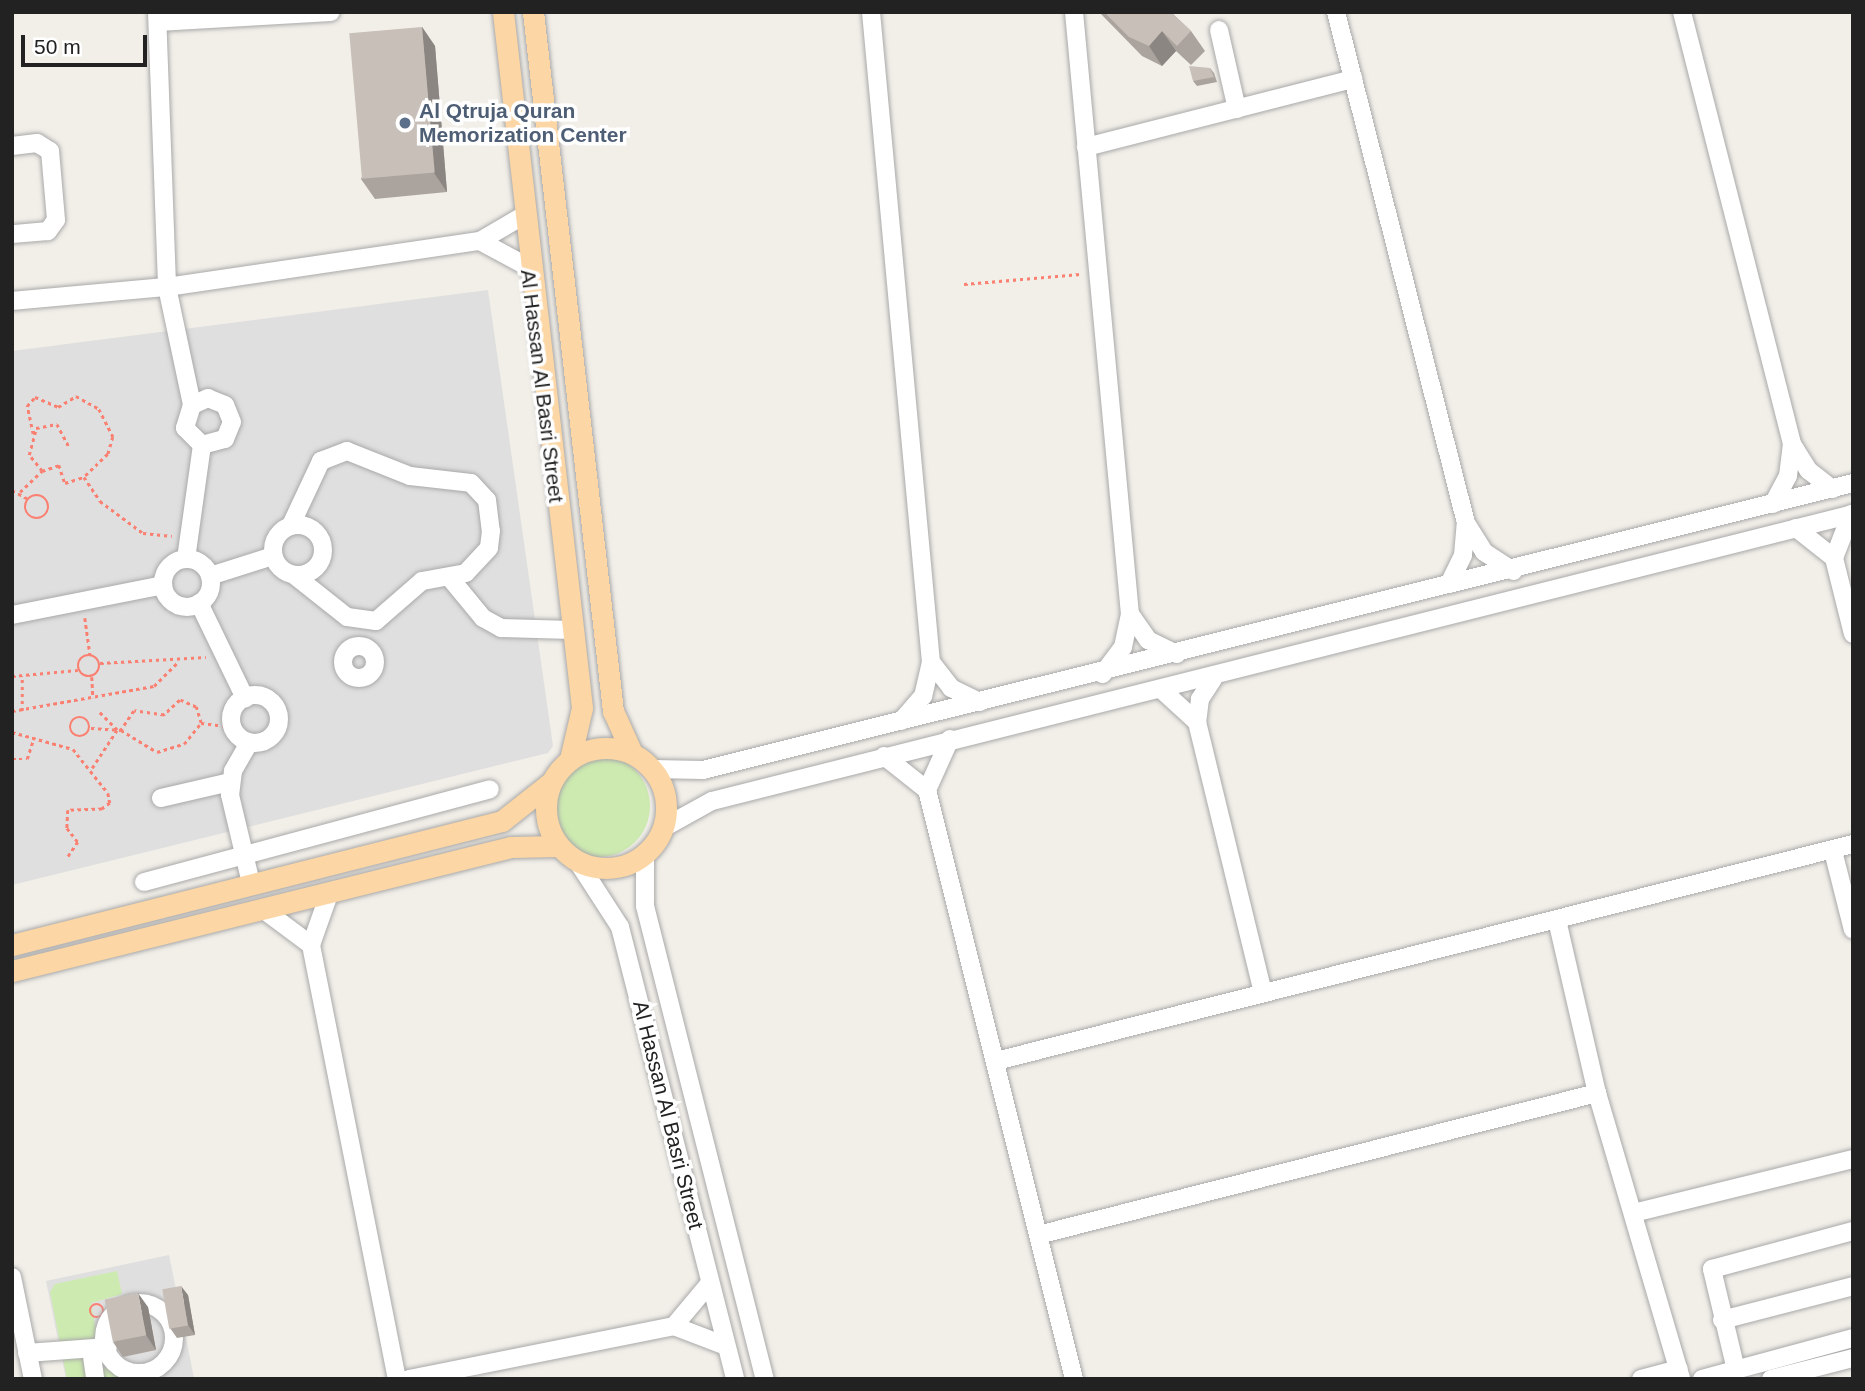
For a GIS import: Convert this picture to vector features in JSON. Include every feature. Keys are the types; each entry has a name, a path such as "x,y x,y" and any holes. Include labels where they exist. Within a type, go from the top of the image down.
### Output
{"main road":[{"name":"Al Hassan Al Basri Street","path":"503,12 521,217 582,708 570,759"},
{"name":"Al Hassan Al Basri Street","path":"533,12 613,711 632,753"},
{"path":"12,946 502,821 550,783 570,759 600,747 632,753 653,769 666,797 663,828 645,853 613,868 578,862 558,846 545,816 550,783"},
{"path":"12,971 268,913 511,847 558,846"}],"street":[{"path":"202,445 185,428 191,405 167,287 157,17 331,12"},
{"path":"870,12 931,662 922,696 900,722"},
{"path":"1074,12 1130,614 1123,647 1103,674"},
{"path":"1336,12 1466,523 1484,552 1513,571"},
{"path":"1682,12 1792,444 1808,470 1832,489"},
{"path":"1219,30 1237,108"},
{"path":"1086,147 1353,79"},
{"path":"12,146 37,143 50,151 56,220 48,231 12,234"},
{"path":"12,301 167,287 480,241 521,217"},
{"path":"480,241 528,267"},
{"path":"191,405 214,399 231,416 225,439 202,445"},
{"path":"1773,504 1788,476 1792,444"},
{"path":"186,559 202,445"},
{"path":"337,451 410,476 471,483 487,500 489,548 466,573 412,586 376,621 347,617 273,556 278,533 291,525 321,461 337,451"},
{"path":"653,769 704,770 1103,674 1853,483"},
{"path":"663,828 712,801 950,739 1213,679 1852,514"},
{"path":"1852,514 1834,558 1853,634"},
{"path":"1449,584 1463,555 1466,523"},
{"path":"291,525 317,531 324,548 319,565 294,575"},
{"path":"1796,528 1834,558"},
{"path":"210,576 273,556"},
{"path":"163,585 169,567 186,559 203,565 210,576"},
{"path":"210,576 199,603 245,698"},
{"path":"450,578 484,618 501,628 572,630"},
{"path":"12,615 163,585"},
{"path":"163,585 176,604 199,603"},
{"path":"1130,614 1148,640 1177,654"},
{"path":"347,617 343,633 350,648"},
{"path":"931,662 951,688 980,702"},
{"path":"1213,679 1200,699 1197,723 1263,992"},
{"path":"1163,691 1197,723"},
{"path":"262,697 278,714 271,737 248,743 232,727 233,710 245,698 262,697"},
{"path":"927,790 950,739"},
{"path":"248,743 230,782 251,883"},
{"path":"884,756 927,790 1074,1379"},
{"path":"161,798 230,782"},
{"path":"144,882 490,789"},
{"path":"996,1061 1853,844"},
{"path":"1833,851 1853,930"},
{"name":"Al Hassan Al Basri Street","path":"645,853 648,916 765,1379"},
{"name":"Al Hassan Al Basri Street","path":"578,862 620,927 734,1379"},
{"path":"328,897 311,945 397,1379"},
{"path":"268,913 311,945"},
{"path":"1557,920 1597,1093 1680,1374 1641,1379"},
{"path":"1038,1235 1597,1093"},
{"path":"1633,1213 1853,1159"},
{"path":"1736,1370 1710,1275 1716,1264 1853,1231"},
{"path":"12,1277 33,1379"},
{"path":"409,1379 674,1326 698,1305 710,1283"},
{"path":"1722,1320 1853,1286"},
{"path":"95,1378 99,1348 104,1318 121,1307 159,1303 172,1357 161,1369 127,1372 113,1363 99,1348"},
{"path":"674,1326 726,1346"},
{"path":"1702,1379 1853,1338"},
{"path":"27,1353 99,1348"},
{"path":"1771,1379 1853,1358"}],"path":[{"path":"964,284 1098,272"},
{"path":"20,492 43,471 59,465 69,484 84,477 108,454 113,437 99,409 76,396 58,407 35,397 27,406 33,434 29,455 43,471"},
{"path":"33,434 52,421 66,433 70,448"},
{"path":"84,477 100,501 143,533 191,536"},
{"path":"12,490 20,492 28,499 28,515 47,515 43,496 28,499"},
{"path":"83,600 90,655 100,663 177,663 223,653"},
{"path":"78,670 78,661 90,655"},
{"path":"93,698 92,677 100,663"},
{"path":"12,711 154,686 177,663"},
{"path":"12,676 78,670 92,677"},
{"path":"22,677 22,711"},
{"path":"92,768 134,711 164,715 180,700 196,707 201,723"},
{"path":"99,712 149,751 166,751 184,744 201,723"},
{"path":"91,727 77,736 70,725 79,716 91,727 119,730"},
{"path":"201,723 232,727"},
{"path":"12,732 73,749 92,768 110,803 68,810 67,828 78,842 68,857"},
{"path":"12,759 27,759 34,738"}],"shaded area":[{"path":"488,290 553,746 548,753 12,885 12,351"},
{"path":"169,1255 194,1378 66,1379 46,1281"}],"green space":[{"path":"599,755 618,759 635,770 646,787 650,806 646,825 635,842 618,853 599,857 580,853 563,842 552,825 548,806 552,787 563,770 580,759"},
{"path":"117,1271 122,1294 91,1303 103,1367 134,1362 138,1379 67,1379 50,1292 55,1284"}],"building":[{"path":"1104,12 1171,12 1191,31 1177,46 1162,31 1149,46 1129,37"},
{"name":"Al Qtruja Quran Memorization Center","path":"422,27 435,172 362,179 349,33"},
{"path":"1189,66 1210,68 1214,77 1193,81"},
{"path":"181,1286 188,1325 169,1329 162,1289"},
{"path":"138,1293 146,1335 113,1342 105,1299"}],"place":[{"name":"Al Qtruja Quran Memorization Center","path":"405,123"}]}
